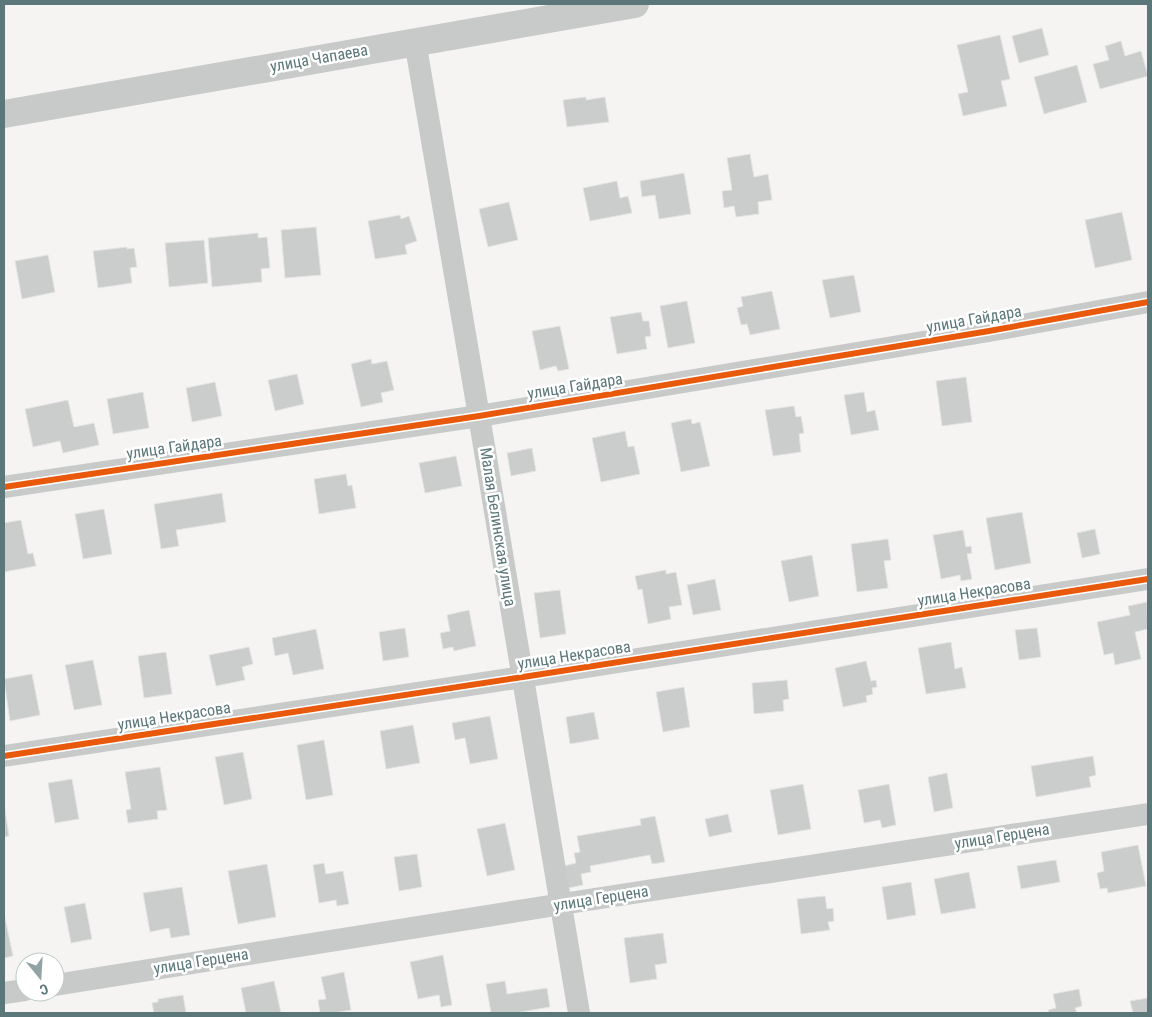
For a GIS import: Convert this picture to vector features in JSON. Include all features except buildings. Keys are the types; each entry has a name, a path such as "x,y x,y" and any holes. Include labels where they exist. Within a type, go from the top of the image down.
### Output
{"street":[{"name":"улица Чапаева","path":"4,114 635,4"},
{"name":"Малая Белинская улица","path":"415,41 579,1013"},
{"name":"улица Гайдара","path":"4,487 479,416 1148,302"},
{"name":"улица Некрасова","path":"4,756 1148,579"},
{"name":"улица Герцена","path":"65,983 562,904 1148,814"}],"cycle path":[{"path":"4,487 479,416 989,331 1148,302"},
{"path":"4,756 1148,579"}]}
